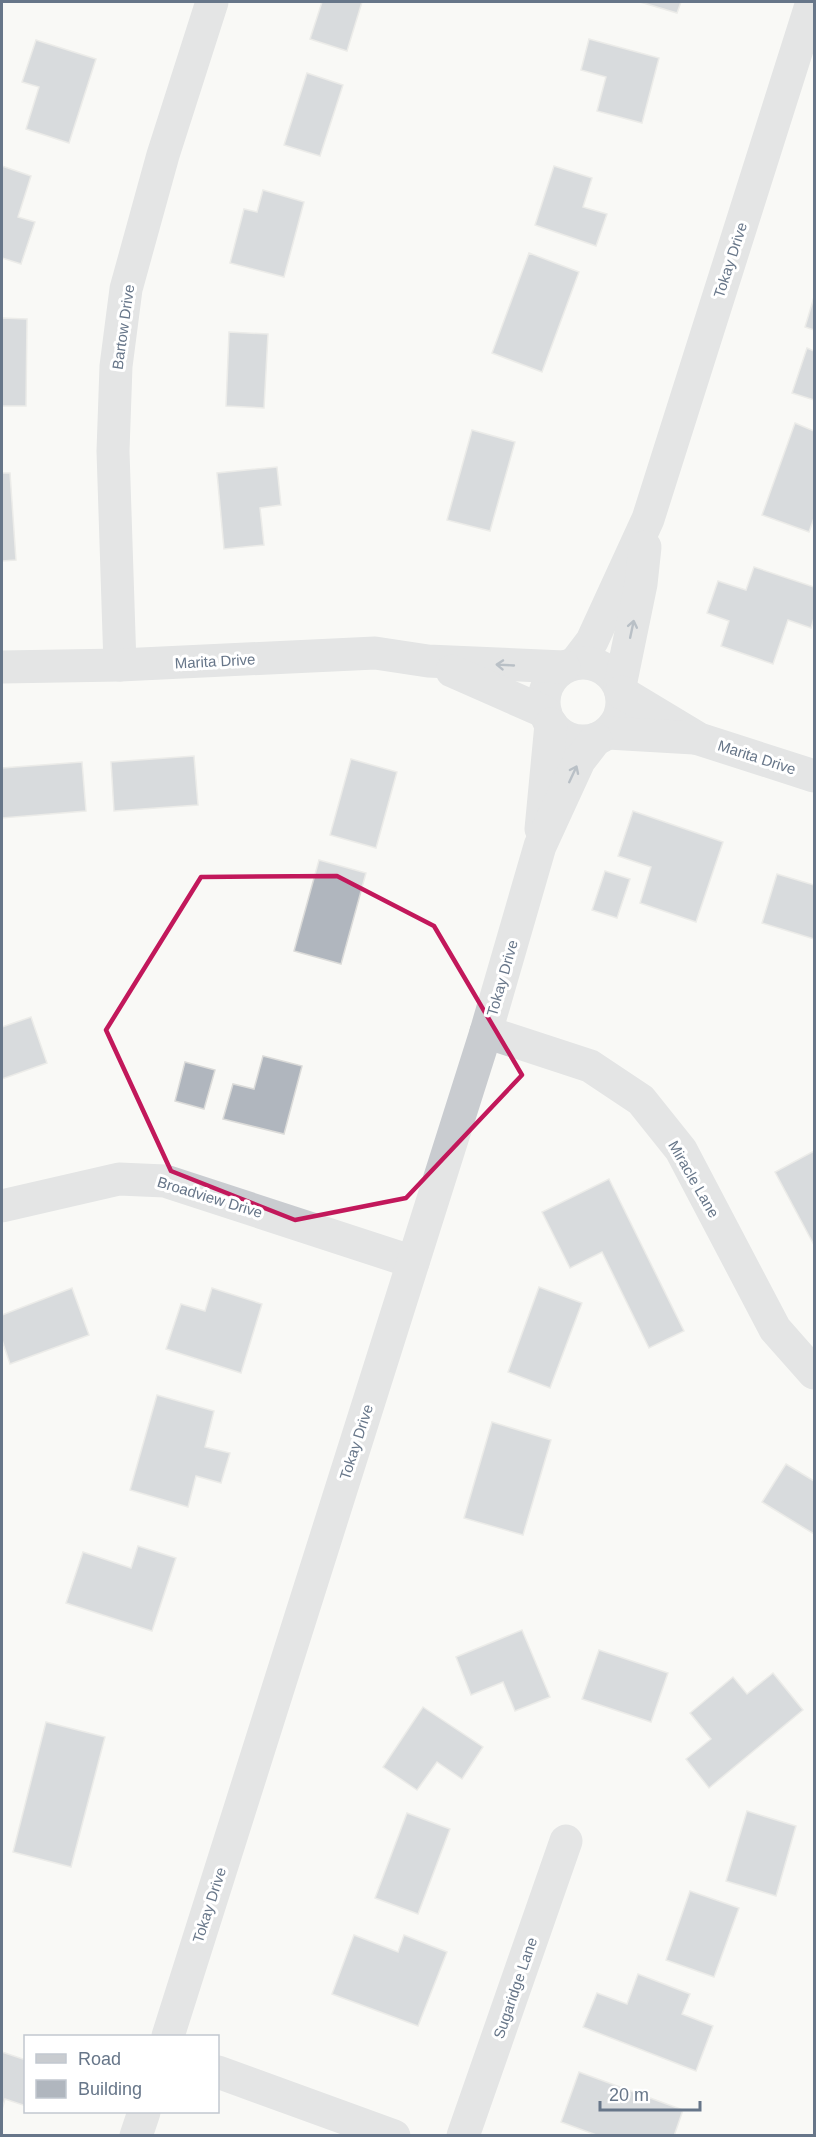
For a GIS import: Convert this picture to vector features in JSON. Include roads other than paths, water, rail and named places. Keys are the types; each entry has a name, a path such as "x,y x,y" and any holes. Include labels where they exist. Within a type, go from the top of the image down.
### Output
{"street":[{"name":"Bartow Drive","path":"120,665 113,451 116,366 126,289 163,155 212,2"},
{"name":"Tokay Drive","path":"570,665 592,642 648,519 812,2"},
{"name":"Tokay Drive","path":"621,689 641,584 648,519"},
{"name":"Marita Drive","path":"2,668 375,653 428,661 570,665"},
{"name":"Marita Drive","path":"428,661 548,718"},
{"path":"590,662 602,666 621,689 621,712 616,724 602,736 571,739 548,718 544,700 547,687 554,675 570,665 590,662"},
{"name":"Marita Drive","path":"621,689 699,739 814,776"},
{"name":"Tokay Drive","path":"540,846 548,718"},
{"name":"Marita Drive","path":"602,736 699,739"},
{"name":"Tokay Drive","path":"169,2035 486,1032 540,846 579,760 602,736"},
{"name":"Miracle Lane","path":"486,1032 590,1066 641,1100 681,1150 775,1329 814,1373"},
{"name":"Broadview Drive","path":"2,1206 119,1179 165,1181 413,1262"},
{"name":"Sugaridge Lane","path":"463,2136 566,1841"},
{"path":"219,2072 394,2136"},
{"path":"136,2136 144,2113"}]}
